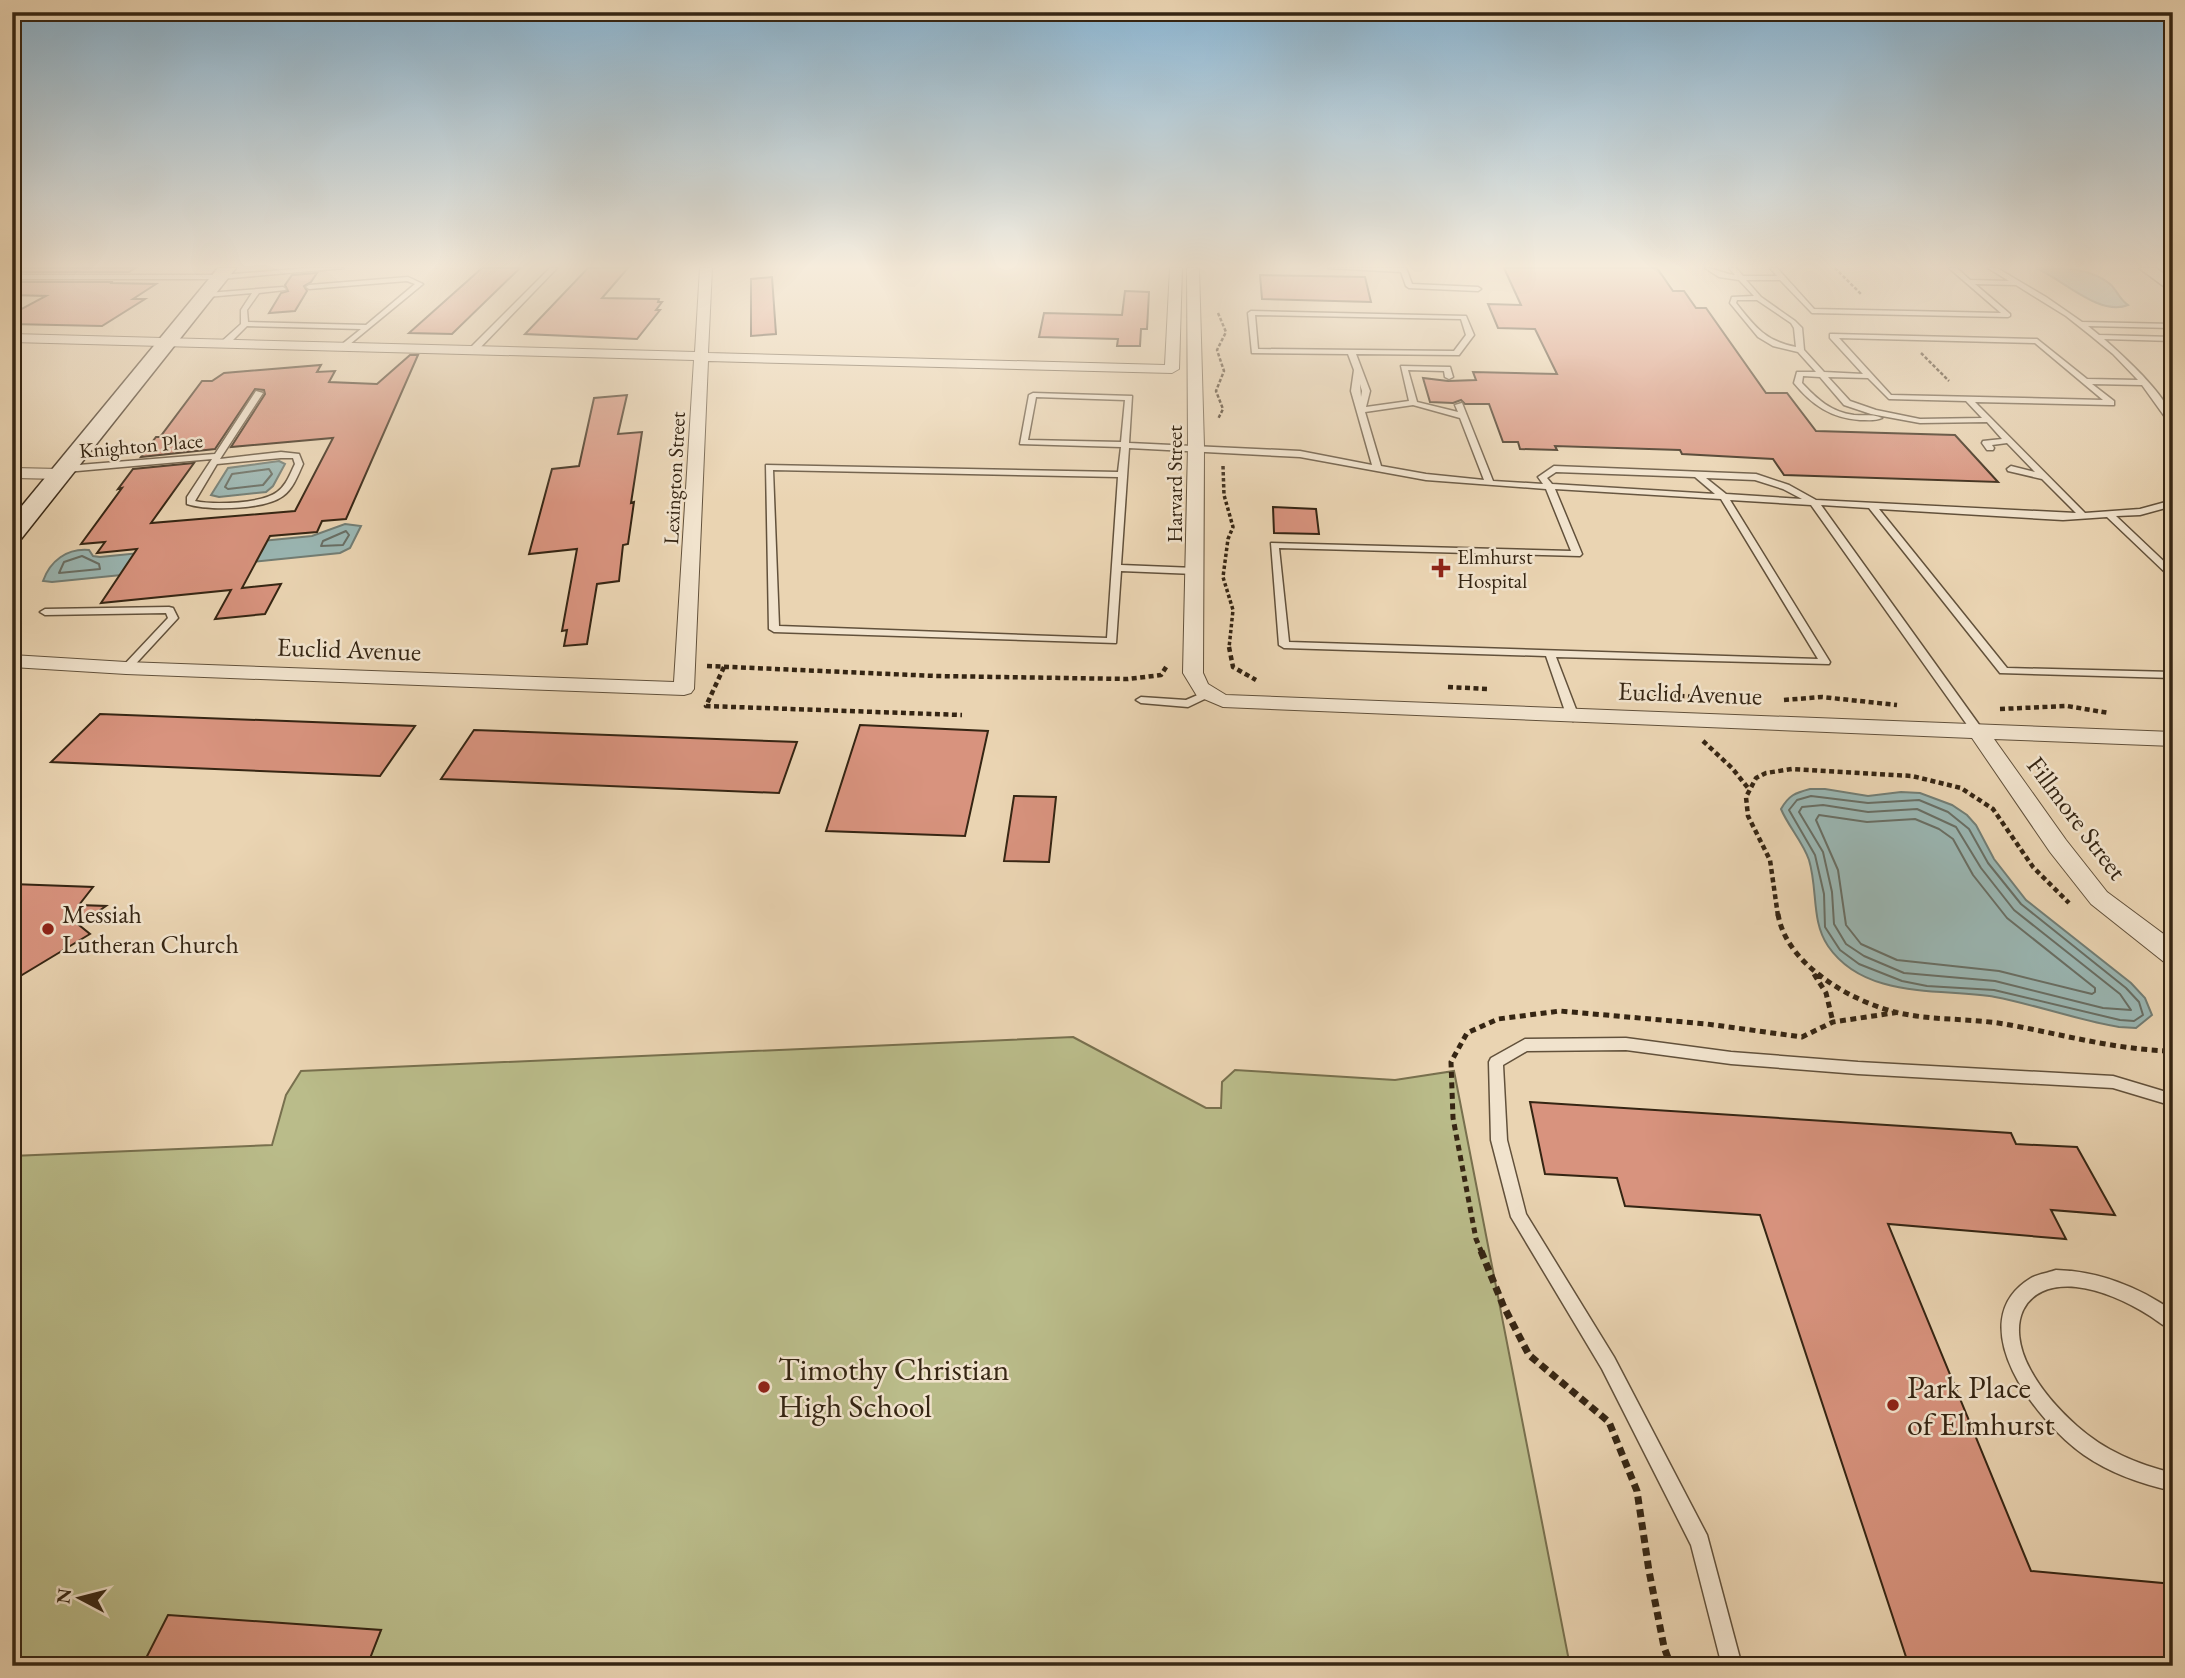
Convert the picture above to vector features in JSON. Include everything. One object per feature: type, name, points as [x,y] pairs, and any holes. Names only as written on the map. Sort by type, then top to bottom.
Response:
[{"type":"main road","points":[[12,534],[166,346]]},
{"type":"street","points":[[316,346],[1172,369],[1173,346]]},
{"type":"street","name":"Lexington Street","points":[[684,689],[702,346]]},
{"type":"street","name":"Harvard Street","points":[[1194,346],[1193,673],[1196,686],[1207,694]]},
{"type":"street","points":[[12,473],[64,472]]},
{"type":"street","name":"Euclid Avenue","points":[[12,661],[125,668],[684,689]]},
{"type":"street","name":"Euclid Avenue","points":[[1207,694],[1223,701],[2173,739]]},
{"type":"street","name":"Fillmore Street","points":[[1979,733],[2058,846],[2099,898],[2173,955]]},
{"type":"lane","points":[[473,350],[477,346]]},
{"type":"lane","points":[[1255,346],[1255,351],[1456,353],[1461,346]]},
{"type":"lane","points":[[1785,346],[1800,350]]},
{"type":"lane","points":[[1800,346],[1800,350],[1847,403],[1920,421],[1990,420]]},
{"type":"lane","points":[[1843,346],[1889,397],[2110,403],[2043,346]]},
{"type":"lane","points":[[2109,346],[2146,383],[2173,422]]},
{"type":"lane","points":[[1352,352],[1357,372],[1355,391],[1377,468]]},
{"type":"lane","points":[[1413,403],[1404,368],[1447,369],[1449,377]]},
{"type":"lane","points":[[1870,376],[1800,374],[1798,383],[1814,402],[1826,411],[1855,418],[1903,418]]},
{"type":"lane","points":[[2085,381],[2146,383]]},
{"type":"lane","name":"Knighton Place","points":[[64,472],[216,459],[289,455],[300,459],[285,489],[277,496],[255,502],[193,505],[190,502],[191,497],[216,459],[260,393]]},
{"type":"lane","points":[[1122,475],[769,467],[774,629],[1112,641],[1122,475],[1125,445],[1129,397],[1032,395],[1023,442],[1125,445],[1195,447],[1300,454],[1377,468],[1490,483],[1872,506],[2084,517],[2140,512],[2173,503]]},
{"type":"lane","points":[[1968,399],[2084,517]]},
{"type":"lane","points":[[1362,410],[1413,403],[1463,416]]},
{"type":"lane","points":[[1459,405],[1490,483]]},
{"type":"lane","points":[[1990,448],[1986,443],[2010,440]]},
{"type":"lane","points":[[1696,474],[1724,497],[1825,662],[1284,645],[1274,545],[1577,554],[1550,487],[1542,477],[1554,469],[1696,474],[1756,477],[1786,487],[1814,502],[1979,733]]},
{"type":"lane","points":[[2011,469],[2046,477]]},
{"type":"lane","points":[[1872,506],[2004,671],[2173,675]]},
{"type":"lane","points":[[2110,515],[2173,575]]},
{"type":"lane","points":[[1116,568],[1195,571]]},
{"type":"lane","points":[[45,612],[169,610],[173,618],[125,668]]},
{"type":"lane","points":[[1550,654],[1573,717]]},
{"type":"lane","points":[[1140,700],[1188,704],[1207,694]]},
{"type":"lane","points":[[1732,1666],[1700,1542],[1608,1363],[1518,1217],[1499,1140],[1496,1062],[1525,1045],[1626,1044],[1731,1058],[1845,1068],[2113,1082],[2157,1093],[2173,1100]]},
{"type":"lane","points":[[2170,1314],[2128,1294],[2091,1281],[2057,1278],[2030,1286],[2014,1305],[2009,1331],[2017,1364],[2024,1376],[2038,1399],[2070,1432],[2106,1459],[2145,1476],[2173,1482]]},
{"type":"path","points":[[1914,346],[1968,399]]},
{"type":"path","points":[[685,665],[936,676],[1128,678],[1161,675],[1168,664]]},
{"type":"path","points":[[724,667],[706,706],[962,715]]},
{"type":"path","points":[[1679,721],[1716,752],[1748,788]]},
{"type":"path","points":[[1833,1022],[1826,993],[1814,974],[1791,950],[1781,931],[1771,864],[1745,811],[1748,788],[1756,779],[1777,771],[1800,768],[1837,774],[1916,775],[1959,787],[1995,811],[2009,826],[2021,851],[2037,872],[2072,905]]},
{"type":"path","points":[[1814,974],[1899,1013]]},
{"type":"path","points":[[1671,1666],[1664,1647],[1649,1571],[1637,1491],[1609,1422],[1529,1354],[1503,1305],[1476,1239],[1453,1118],[1451,1062],[1467,1033],[1498,1018],[1560,1011],[1720,1025],[1802,1037],[1833,1022],[1899,1013],[1991,1021],[2112,1048],[2173,1051]]},
{"type":"green space","name":"Timothy Christian High School","points":[[1073,1037],[1206,1108],[1221,1108],[1222,1082],[1235,1070],[1395,1080],[1454,1071],[1570,1666],[400,1666],[368,1663],[381,1630],[142,1666],[12,1666],[12,1156],[272,1145],[286,1095],[301,1071]]},
{"type":"water","points":[[279,461],[285,464],[273,486],[266,492],[219,497],[211,495],[228,468]]},
{"type":"water","points":[[345,524],[361,526],[350,548],[340,553],[43,581],[50,567],[60,557],[74,551],[89,550],[93,556],[100,557],[312,536]]},
{"type":"water","points":[[1810,789],[1868,796],[1920,793],[1952,805],[1976,825],[1994,859],[2026,900],[2131,983],[2145,998],[2152,1015],[2136,1028],[2119,1027],[1995,997],[1905,988],[1862,975],[1844,963],[1828,946],[1823,936],[1817,916],[1809,860],[1781,809],[1793,795]]},
{"type":"building","points":[[1543,346],[1733,346],[1766,393],[1787,393],[1816,431],[1955,435],[1998,482],[1784,475],[1773,459],[1682,454],[1680,450],[1555,446],[1557,450],[1520,449],[1518,442],[1503,442],[1489,404],[1465,404],[1461,400],[1453,403],[1430,402],[1423,378],[1476,380],[1473,372],[1557,374]]},
{"type":"building","points":[[410,355],[418,355],[346,519],[322,521],[317,532],[270,536],[242,588],[281,584],[265,614],[215,619],[231,590],[101,603],[137,549],[97,553],[105,542],[81,544],[133,469],[194,463],[151,523],[295,511],[333,438],[231,447],[265,394],[264,390],[255,389],[215,449],[141,457],[156,437],[160,437],[202,381],[212,381],[224,373],[321,365],[317,372],[335,371],[329,382],[377,384]]},
{"type":"building","points":[[627,395],[618,434],[642,432],[631,503],[634,502],[628,544],[623,545],[619,581],[597,584],[587,644],[564,646],[567,630],[562,631],[577,549],[529,554],[552,469],[579,466],[594,398]]},
{"type":"building","points":[[1273,507],[1316,509],[1319,534],[1274,533]]},
{"type":"building","points":[[100,714],[415,726],[380,776],[51,762]]},
{"type":"building","points":[[860,725],[988,731],[965,836],[826,831]]},
{"type":"building","points":[[474,730],[797,742],[779,793],[441,779]]},
{"type":"building","points":[[1014,796],[1056,797],[1049,862],[1004,861]]},
{"type":"building","name":"Messiah Lutheran Church","points":[[12,884],[93,887],[79,905],[106,906],[79,925],[90,934],[12,981]]},
{"type":"building","name":"Park Place of Elmhurst","points":[[1530,1102],[2011,1133],[2016,1144],[2077,1147],[2115,1215],[2051,1210],[2066,1239],[1888,1224],[2031,1571],[2173,1584],[2173,1666],[1909,1666],[1760,1215],[1625,1206],[1617,1178],[1545,1174]]},
{"type":"building","points":[[168,1615],[381,1630],[367,1666],[142,1666]]},
{"type":"place","name":"Elmhurst Hospital","points":[[1441,568]]},
{"type":"place","name":"Messiah Lutheran Church","points":[[48,929]]},
{"type":"place","name":"Timothy Christian High School","points":[[764,1387]]},
{"type":"place","name":"Park Place of Elmhurst","points":[[1893,1405]]}]
